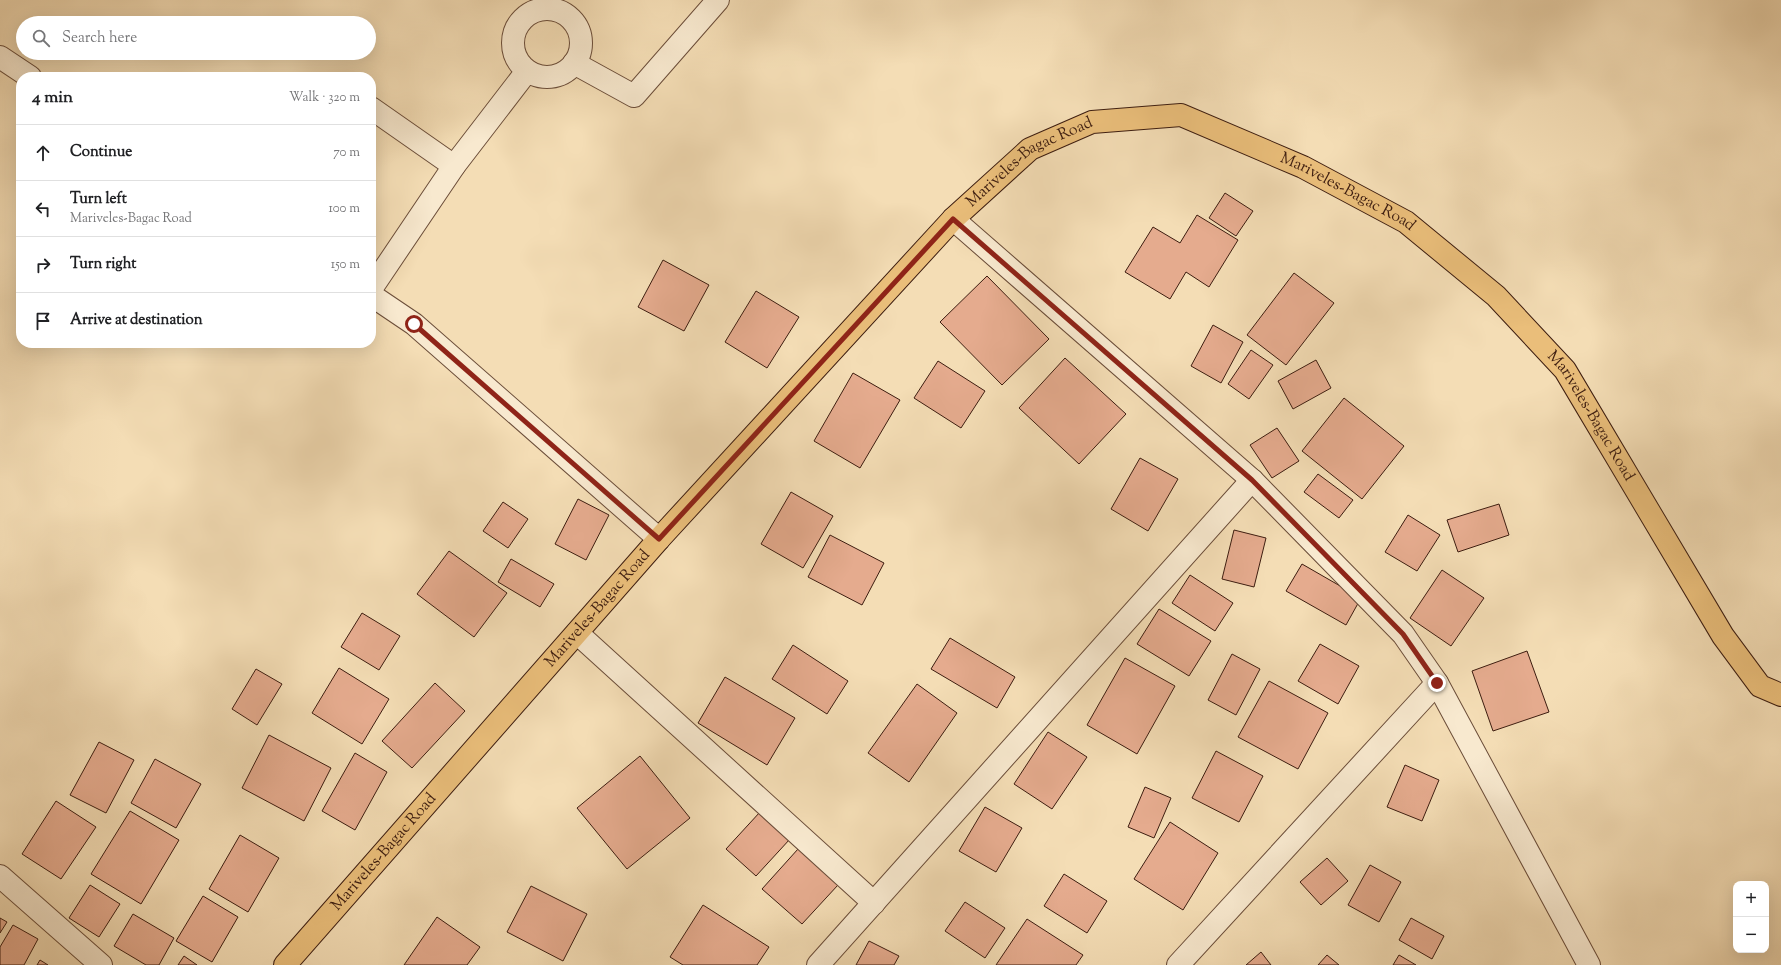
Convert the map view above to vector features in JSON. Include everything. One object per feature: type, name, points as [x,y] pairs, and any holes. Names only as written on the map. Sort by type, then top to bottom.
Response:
[{"type":"main road","name":"Mariveles-Bagac Road","points":[[285,965],[659,539],[953,219],[1030,149],[1092,122],[1181,114],[1303,167],[1406,222],[1496,296],[1565,370],[1722,636],[1760,686],[1781,696]]},
{"type":"street","points":[[574,63],[634,96],[718,0]]},
{"type":"street","points":[[535,5],[565,14],[575,24],[580,37],[580,50],[574,63],[564,72],[552,77],[539,76],[527,71],[518,61],[514,50],[514,37],[518,25],[535,5]]},
{"type":"street","points":[[0,57],[22,72]]},
{"type":"street","points":[[376,282],[454,166],[527,71]]},
{"type":"street","points":[[376,111],[454,166]]},
{"type":"street","points":[[953,219],[1252,480],[1403,634],[1437,683],[1589,965]]},
{"type":"street","points":[[376,298],[414,324],[659,539]]},
{"type":"street","points":[[818,965],[1252,480]]},
{"type":"street","points":[[577,633],[874,903]]},
{"type":"street","points":[[1185,962],[1437,683]]},
{"type":"street","points":[[0,876],[101,965]]},
{"type":"building","points":[[1225,193],[1253,211],[1236,236],[1209,218]]},
{"type":"building","points":[[1197,215],[1238,240],[1209,287],[1186,272],[1170,299],[1125,272],[1153,227],[1180,243]]},
{"type":"building","points":[[663,260],[709,285],[684,331],[638,307]]},
{"type":"building","points":[[1294,273],[1334,303],[1286,365],[1247,335]]},
{"type":"building","points":[[987,276],[1049,339],[1002,385],[940,322]]},
{"type":"building","points":[[756,291],[799,317],[767,368],[725,342]]},
{"type":"building","points":[[1213,325],[1243,342],[1221,383],[1191,366]]},
{"type":"building","points":[[1251,350],[1273,365],[1249,399],[1228,384]]},
{"type":"building","points":[[1065,358],[1126,414],[1079,464],[1019,408]]},
{"type":"building","points":[[1316,360],[1331,388],[1293,409],[1278,381]]},
{"type":"building","points":[[938,361],[985,391],[961,428],[914,398]]},
{"type":"building","points":[[853,373],[900,400],[860,468],[814,441]]},
{"type":"building","points":[[1344,398],[1404,446],[1362,499],[1302,451]]},
{"type":"building","points":[[1277,428],[1299,461],[1272,478],[1250,445]]},
{"type":"building","points":[[1140,458],[1178,479],[1148,531],[1111,509]]},
{"type":"building","points":[[1318,474],[1353,500],[1339,518],[1304,492]]},
{"type":"building","points":[[791,492],[833,516],[803,568],[761,544]]},
{"type":"building","points":[[578,499],[609,515],[586,560],[555,544]]},
{"type":"building","points":[[503,502],[528,519],[508,548],[483,531]]},
{"type":"building","points":[[1499,504],[1509,535],[1458,552],[1447,520]]},
{"type":"building","points":[[1408,515],[1440,535],[1417,571],[1385,552]]},
{"type":"building","points":[[1234,530],[1266,538],[1254,587],[1222,579]]},
{"type":"building","points":[[830,535],[884,563],[862,605],[808,577]]},
{"type":"building","points":[[449,551],[507,593],[474,637],[417,594]]},
{"type":"building","points":[[511,559],[554,584],[540,607],[498,582]]},
{"type":"building","points":[[1302,564],[1361,598],[1346,625],[1286,591]]},
{"type":"building","points":[[1442,570],[1484,598],[1451,646],[1410,618]]},
{"type":"building","points":[[1190,575],[1233,603],[1215,631],[1172,603]]},
{"type":"building","points":[[1159,609],[1211,641],[1189,676],[1137,644]]},
{"type":"building","points":[[362,613],[400,636],[379,670],[341,647]]},
{"type":"building","points":[[950,638],[1015,677],[997,708],[931,669]]},
{"type":"building","points":[[1320,644],[1359,666],[1338,704],[1298,681]]},
{"type":"building","points":[[793,645],[848,681],[827,714],[772,679]]},
{"type":"building","points":[[1527,651],[1549,712],[1493,731],[1472,671]]},
{"type":"building","points":[[1232,654],[1260,669],[1236,715],[1208,700]]},
{"type":"building","points":[[1125,658],[1175,686],[1137,754],[1087,725]]},
{"type":"building","points":[[339,668],[389,699],[362,744],[312,713]]},
{"type":"building","points":[[256,669],[282,684],[257,725],[232,709]]},
{"type":"building","points":[[725,677],[795,718],[767,765],[698,723]]},
{"type":"building","points":[[1269,681],[1328,713],[1298,769],[1238,737]]},
{"type":"building","points":[[435,683],[465,711],[412,768],[382,741]]},
{"type":"building","points":[[917,684],[957,713],[909,782],[868,753]]},
{"type":"building","points":[[1048,732],[1087,757],[1052,809],[1014,784]]},
{"type":"building","points":[[269,735],[331,768],[304,821],[242,788]]},
{"type":"building","points":[[99,742],[134,760],[106,813],[70,795]]},
{"type":"building","points":[[1216,751],[1263,776],[1239,822],[1192,798]]},
{"type":"building","points":[[355,753],[387,772],[355,830],[322,811]]},
{"type":"building","points":[[640,756],[690,818],[627,869],[577,808]]},
{"type":"building","points":[[155,759],[201,784],[176,828],[131,803]]},
{"type":"building","points":[[1405,765],[1439,780],[1422,821],[1387,807]]},
{"type":"building","points":[[1145,787],[1171,798],[1154,838],[1128,827]]},
{"type":"building","points":[[56,801],[96,827],[61,879],[22,854]]},
{"type":"building","points":[[985,807],[1022,828],[996,872],[959,851]]},
{"type":"building","points":[[130,811],[179,840],[141,904],[91,874]]},
{"type":"building","points":[[760,812],[790,839],[756,876],[726,849]]},
{"type":"building","points":[[1170,822],[1218,853],[1183,910],[1134,879]]},
{"type":"building","points":[[240,835],[279,858],[248,912],[209,889]]},
{"type":"building","points":[[798,849],[838,885],[802,924],[762,889]]},
{"type":"building","points":[[1327,858],[1348,881],[1321,905],[1300,882]]},
{"type":"building","points":[[1370,865],[1401,882],[1379,922],[1348,905]]},
{"type":"building","points":[[1064,874],[1107,901],[1087,933],[1044,906]]},
{"type":"building","points":[[90,885],[120,904],[99,937],[69,918]]},
{"type":"building","points":[[531,886],[587,914],[563,961],[507,932]]},
{"type":"building","points":[[203,896],[238,917],[212,962],[176,941]]},
{"type":"building","points":[[965,902],[1005,928],[985,958],[945,931]]},
{"type":"building","points":[[703,905],[769,947],[757,965],[683,965],[670,957]]},
{"type":"building","points":[[133,914],[174,938],[159,965],[146,965],[114,946]]},
{"type":"building","points":[[437,917],[480,947],[467,965],[404,965]]},
{"type":"building","points":[[0,918],[7,922],[0,933]]},
{"type":"building","points":[[1411,918],[1444,936],[1432,959],[1399,940]]},
{"type":"building","points":[[1027,919],[1083,955],[1076,965],[996,965]]},
{"type":"building","points":[[13,925],[38,939],[24,965],[0,965],[0,947]]},
{"type":"building","points":[[869,941],[899,956],[894,965],[856,965]]},
{"type":"building","points":[[1261,952],[1271,965],[1246,965]]},
{"type":"building","points":[[1327,955],[1339,965],[1318,965]]},
{"type":"building","points":[[1399,955],[1416,965],[1393,965]]},
{"type":"building","points":[[184,956],[197,965],[178,965]]},
{"type":"building","points":[[40,960],[48,965],[37,965]]},
{"type":"route","points":[[414,324],[659,539],[953,219],[1252,480],[1403,634],[1437,683]]}]
